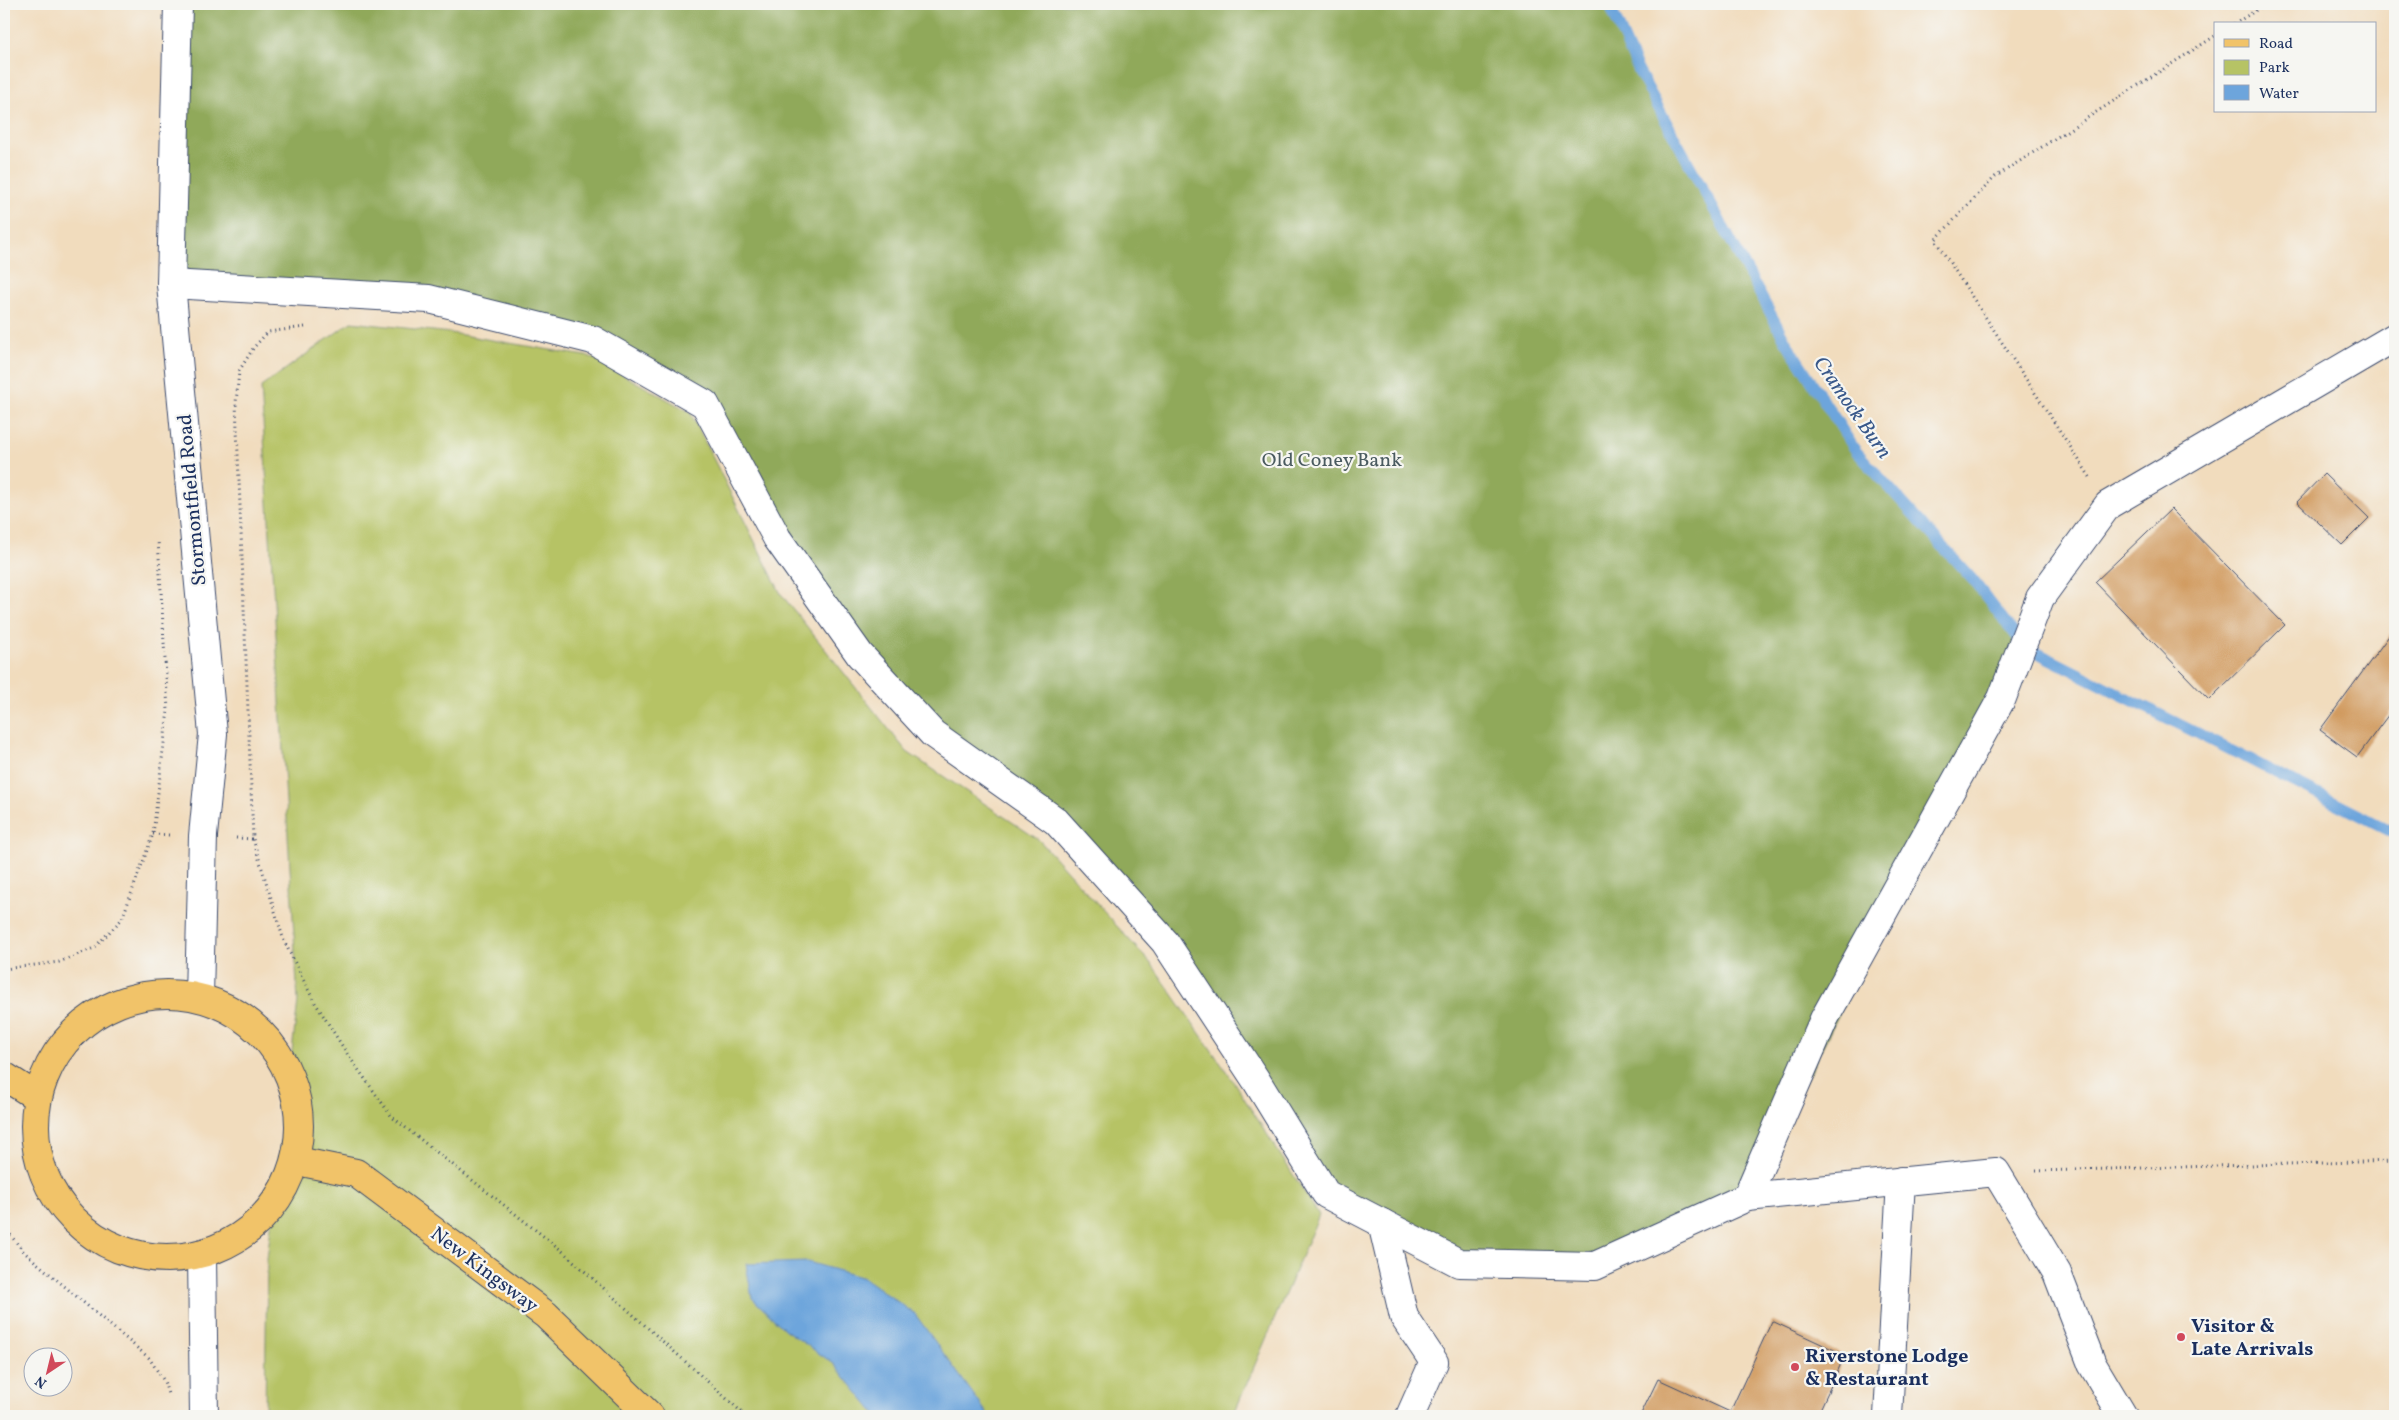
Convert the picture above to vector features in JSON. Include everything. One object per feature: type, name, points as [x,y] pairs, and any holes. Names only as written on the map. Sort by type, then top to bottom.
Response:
[{"type":"main road","points":[[157,993],[200,996],[238,1013],[270,1041],[292,1077],[301,1119],[297,1161],[277,1203],[244,1236],[202,1255],[156,1259],[112,1247],[73,1221],[47,1183],[34,1139],[37,1097],[53,1058],[80,1025],[116,1003],[157,993]]},
{"type":"main road","points":[[4,1076],[37,1097]]},
{"type":"main road","name":"New Kingsway","points":[[297,1161],[356,1173],[546,1315],[650,1416]]},
{"type":"street","name":"Stormontfield Road","points":[[178,4],[171,284],[213,734],[203,836],[200,996]]},
{"type":"street","points":[[171,284],[429,299],[593,340],[704,404],[777,538],[860,655],[933,734],[1056,821],[1165,942],[1256,1080],[1326,1194],[1460,1263],[1595,1266],[1747,1197],[1996,1172],[2057,1273],[2092,1364],[2123,1416]]},
{"type":"street","points":[[1747,1197],[1824,1019],[2002,698],[2040,598],[2108,505],[2395,337]]},
{"type":"street","points":[[1888,1416],[1901,1181]]},
{"type":"street","points":[[1382,1223],[1404,1317],[1434,1362],[1410,1416]]},
{"type":"street","points":[[202,1255],[204,1416]]},
{"type":"path","points":[[2237,22],[2266,4]]},
{"type":"path","points":[[2108,505],[1935,240],[1995,176],[2214,37]]},
{"type":"path","points":[[304,292],[305,328],[268,332],[254,347],[239,371],[236,404],[253,839],[284,941],[314,1001],[348,1056],[392,1117],[560,1250],[746,1416]]},
{"type":"path","points":[[4,968],[59,962],[94,948],[122,919],[153,834]]},
{"type":"path","points":[[1996,1172],[2395,1161]]},
{"type":"path","points":[[4,1227],[24,1252],[149,1358],[164,1381],[168,1396]]},
{"type":"green space","name":"Old Coney Bank","points":[[178,4],[1609,4],[1638,70],[1785,340],[1856,451],[1973,580],[2024,646],[1747,1197],[1595,1266],[1459,1263],[1326,1194],[1165,942],[860,655],[704,404],[593,340],[429,299],[171,284]]},
{"type":"green space","points":[[351,322],[451,333],[591,357],[690,412],[781,594],[907,752],[1039,840],[1153,966],[1233,1081],[1319,1215],[1233,1416],[265,1416],[267,1259],[298,1001],[261,387]]},
{"type":"water","points":[[808,1262],[864,1278],[915,1314],[989,1416],[877,1416],[834,1364],[784,1329],[752,1298],[746,1264]]},
{"type":"building","points":[[2324,474],[2369,518],[2342,545],[2297,502]]},
{"type":"building","points":[[2171,509],[2285,625],[2209,700],[2095,582]]},
{"type":"building","points":[[2391,633],[2395,636],[2395,706],[2357,757],[2320,730]]},
{"type":"building","name":"Riverstone Lodge & Restaurant","points":[[1772,1321],[1845,1355],[1817,1416],[1640,1416],[1658,1379],[1730,1412]]},
{"type":"waterway","name":"Cramock Burn","points":[[1609,4],[1638,70],[1785,340],[1856,451],[1973,580],[2024,646],[2395,833]]},
{"type":"place","name":"Visitor & Late Arrivals","points":[[2181,1337]]},
{"type":"place","name":"Riverstone Lodge & Restaurant","points":[[1795,1367]]}]
